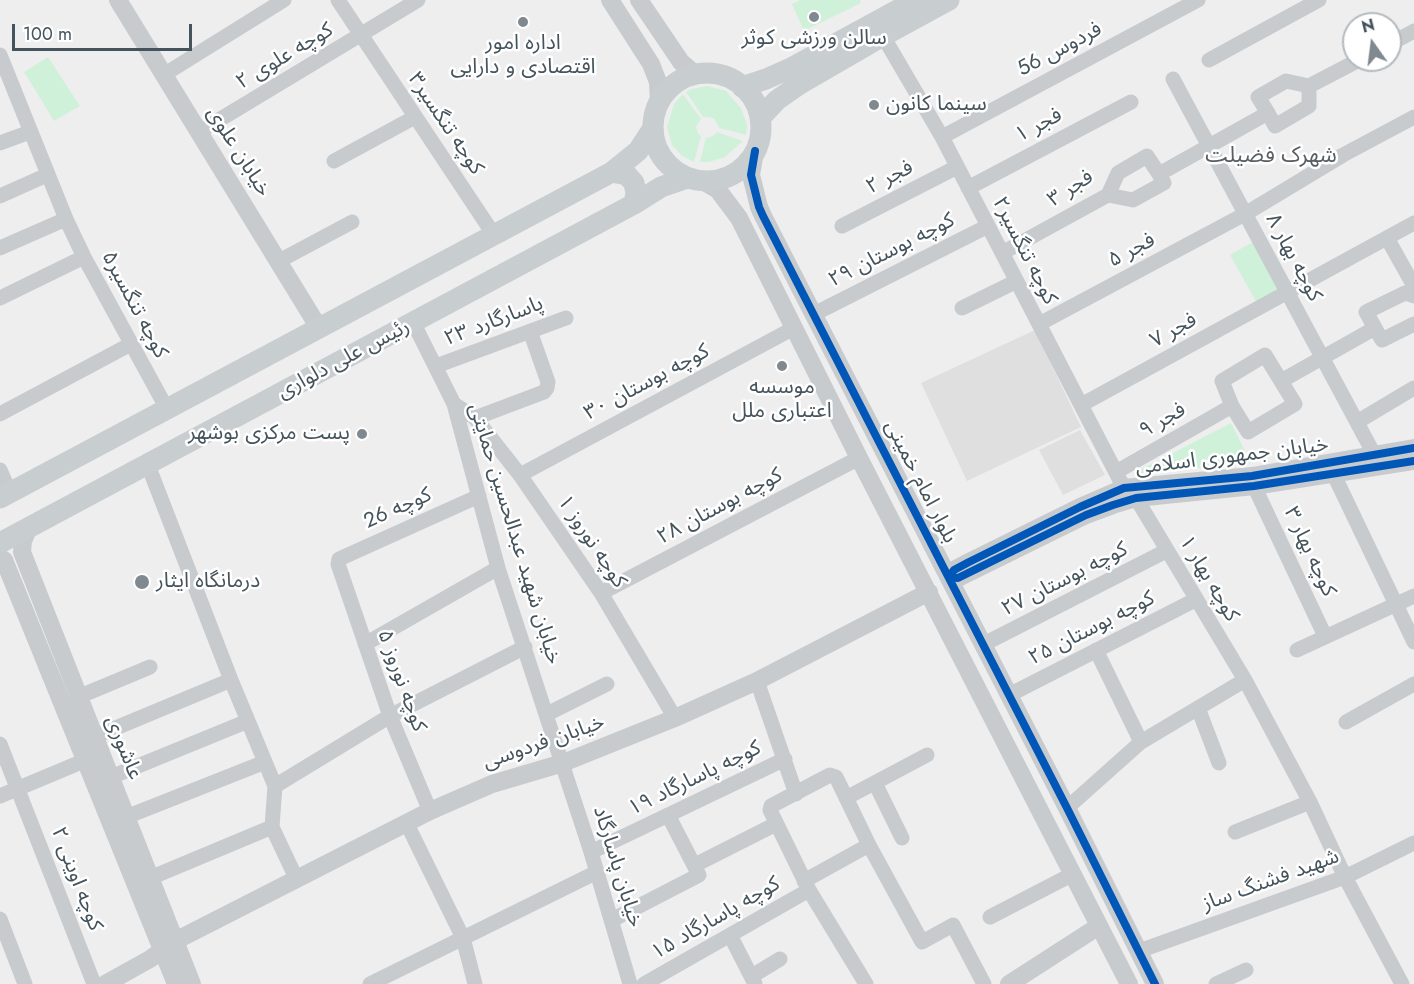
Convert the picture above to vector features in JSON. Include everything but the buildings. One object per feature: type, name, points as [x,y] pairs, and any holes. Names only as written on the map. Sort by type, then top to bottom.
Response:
[{"type":"main road","points":[[760,118],[796,75],[916,0]]},
{"type":"main road","points":[[742,87],[766,79],[796,75],[883,36],[950,0]]},
{"type":"main road","points":[[711,74],[727,77],[742,87],[754,101],[760,118],[760,137],[755,152],[746,164],[733,174],[719,180],[695,179],[672,169],[660,155],[652,128],[658,102],[668,90],[681,80],[696,75],[711,74]]},
{"type":"main road","name":"رئیس علی دلواری","points":[[5,496],[612,171],[638,151],[652,128]]},
{"type":"main road","points":[[612,171],[627,175],[634,183],[636,193],[634,204]]},
{"type":"main road","name":"رئیس علی دلواری","points":[[0,543],[634,204],[661,187],[695,179]]},
{"type":"street","name":"خیابان علوی","points":[[118,0],[319,328]]},
{"type":"street","points":[[165,74],[284,0]]},
{"type":"street","name":"کوچه تنگسیر۳","points":[[338,0],[495,235]]},
{"type":"street","name":"کوچه علوی ۲","points":[[199,132],[418,0]]},
{"type":"street","points":[[610,0],[651,64],[658,82],[658,102]]},
{"type":"street","points":[[639,0],[649,18],[681,62],[696,75]]},
{"type":"street","name":"فردوس 56","points":[[942,137],[1198,0]]},
{"type":"street","points":[[1209,60],[1319,0]]},
{"type":"street","points":[[628,29],[641,33],[647,30],[650,25],[649,18]]},
{"type":"street","name":"کوچه تنگسیر۲","points":[[883,36],[942,137],[1080,405],[1125,486]]},
{"type":"street","name":"کوچه تنگسیر۵","points":[[0,55],[7,91],[30,132],[66,219],[84,257],[167,409]]},
{"type":"street","points":[[1309,86],[1309,106],[1275,126],[1258,97],[1286,81],[1309,86],[1342,69]]},
{"type":"street","name":"کوچه بهار ۸","points":[[1173,80],[1376,456]]},
{"type":"street","name":"فجر ۱","points":[[968,188],[1131,102]]},
{"type":"street","points":[[1108,195],[1133,200],[1164,183],[1159,174],[1268,113]]},
{"type":"street","points":[[334,161],[415,117]]},
{"type":"street","name":"فجر ۵","points":[[1039,324],[1245,214],[1343,155],[1414,117]]},
{"type":"street","points":[[0,143],[30,132]]},
{"type":"street","name":"بلوار امام خمینی","points":[[755,152],[751,175],[759,207],[1155,984]]},
{"type":"street","name":"فجر ۳","points":[[1002,253],[1108,195],[1118,173],[1147,156],[1159,174]]},
{"type":"street","name":"فجر ۲","points":[[842,226],[957,167]]},
{"type":"street","points":[[0,196],[48,175]]},
{"type":"street","name":"بلوار امام خمینی","points":[[695,179],[718,190],[739,218],[859,458],[1129,984]]},
{"type":"street","points":[[739,218],[738,209],[744,204],[752,202],[759,207]]},
{"type":"street","points":[[0,248],[66,219]]},
{"type":"street","points":[[279,261],[352,222]]},
{"type":"street","name":"فجر ۷","points":[[1080,405],[1414,223]]},
{"type":"street","name":"کوچه بوستان ۲۹","points":[[814,314],[988,226]]},
{"type":"street","points":[[1387,238],[1414,286]]},
{"type":"street","points":[[0,298],[84,257]]},
{"type":"street","points":[[962,308],[1017,281]]},
{"type":"street","points":[[1414,296],[1405,293],[1366,312],[1382,340],[1414,324]]},
{"type":"street","name":"پاسارگارد ۲۳","points":[[436,366],[566,318]]},
{"type":"street","name":"خیابان شهید عبدالحسین حمایتی","points":[[413,322],[454,404],[498,568],[563,763]]},
{"type":"street","name":"کوچه بوستان ۳۰","points":[[520,475],[795,328]]},
{"type":"street","points":[[1281,381],[1375,328]]},
{"type":"street","points":[[475,418],[544,392],[547,388],[548,382],[530,331]]},
{"type":"street","points":[[0,414],[131,344]]},
{"type":"street","points":[[1265,355],[1295,404],[1248,432],[1232,406],[1222,381],[1265,355]]},
{"type":"street","points":[[1357,422],[1414,388]]},
{"type":"street","name":"کوچه نوروز ۱","points":[[454,404],[475,418],[520,475],[601,593],[675,718]]},
{"type":"street","name":"فجر ۹","points":[[1125,486],[1232,406]]},
{"type":"street","name":"خیابان جمهوری اسلامی","points":[[949,577],[954,570],[971,566],[1080,507],[1125,486],[1252,476],[1414,448]]},
{"type":"street","name":"کوچه بوستان ۲۸","points":[[601,593],[859,458]]},
{"type":"street","name":"خیابان جمهوری اسلامی","points":[[1125,486],[1254,486],[1414,461]]},
{"type":"street","points":[[148,465],[231,680],[275,786],[272,827],[296,878]]},
{"type":"street","points":[[0,470],[5,496]]},
{"type":"street","points":[[1334,475],[1414,642]]},
{"type":"street","name":"کوچه بهار ۱","points":[[1125,486],[1245,680],[1402,984]]},
{"type":"street","name":"کوچه بهار ۳","points":[[1254,486],[1325,636]]},
{"type":"street","name":"کوچه 26","points":[[338,564],[339,559],[479,495]]},
{"type":"street","name":"عاشوری","points":[[28,529],[22,541],[22,552],[150,878],[169,946],[176,984]]},
{"type":"street","name":"کوچه بوستان ۲۷","points":[[982,645],[1166,551]]},
{"type":"street","name":"عاشوری","points":[[0,558],[4,560],[86,760],[169,946],[192,984]]},
{"type":"street","name":"کوچه نوروز ۵","points":[[338,564],[390,716],[430,811]]},
{"type":"street","points":[[364,644],[498,568]]},
{"type":"street","name":"خیابان فردوسی","points":[[105,984],[169,946],[296,878],[430,811],[492,784],[563,763],[675,718],[757,681],[929,592]]},
{"type":"street","points":[[1297,650],[1414,596]]},
{"type":"street","name":"کوچه بوستان ۲۵","points":[[1009,695],[1195,600]]},
{"type":"street","points":[[275,786],[390,716],[525,648]]},
{"type":"street","points":[[1096,650],[1141,742]]},
{"type":"street","points":[[78,697],[150,667]]},
{"type":"street","points":[[94,737],[231,680]]},
{"type":"street","points":[[1067,808],[1141,742],[1245,680]]},
{"type":"street","points":[[757,681],[796,794]]},
{"type":"street","points":[[547,714],[607,684]]},
{"type":"street","points":[[1346,722],[1414,684]]},
{"type":"street","points":[[1198,708],[1219,763]]},
{"type":"street","points":[[111,777],[248,721]]},
{"type":"street","name":"کوچه اوینی ۲","points":[[0,744],[94,984]]},
{"type":"street","points":[[846,798],[927,755]]},
{"type":"street","name":"کوچه پاسارگاد ۱۹","points":[[591,852],[785,759]]},
{"type":"street","points":[[0,796],[86,760]]},
{"type":"street","points":[[126,817],[265,762]]},
{"type":"street","name":"خیابان پاسارگاد","points":[[563,763],[630,984]]},
{"type":"street","points":[[863,983],[807,885],[770,810],[771,806],[834,774],[921,942],[951,925],[954,926],[984,984]]},
{"type":"street","points":[[875,783],[902,838]]},
{"type":"street","points":[[1235,832],[1310,802]]},
{"type":"street","points":[[612,920],[698,877],[695,865],[668,814]]},
{"type":"street","points":[[407,824],[463,938],[475,984]]},
{"type":"street","points":[[695,865],[776,824]]},
{"type":"street","points":[[150,878],[272,827]]},
{"type":"street","name":"شهید فشنگ ساز","points":[[1139,951],[1345,877],[1414,843]]},
{"type":"street","name":"کوچه پاسارگاد ۱۵","points":[[644,984],[729,935],[869,845]]},
{"type":"street","points":[[370,984],[597,872]]},
{"type":"street","points":[[990,917],[1073,874]]},
{"type":"street","points":[[0,919],[25,984]]},
{"type":"street","points":[[1009,984],[1099,926]]},
{"type":"street","points":[[729,935],[754,980],[780,959]]},
{"type":"street","points":[[1216,984],[1246,970]]},
{"type":"shaded area","points":[[1035,330],[1081,427],[967,481],[921,383]]},
{"type":"shaded area","points":[[1080,430],[1105,475],[1063,495],[1039,450]]},
{"type":"green space","name":"سالن ورزشی کوثر","points":[[800,0],[860,0],[861,3],[804,31],[792,4]]},
{"type":"green space","points":[[48,57],[80,106],[54,121],[24,72]]},
{"type":"green space","points":[[708,86],[726,91],[741,108],[747,125],[746,135],[719,128],[714,118],[703,117],[686,92]]},
{"type":"green space","points":[[683,94],[701,119],[696,127],[701,136],[694,162],[682,156],[672,145],[667,127],[674,104]]},
{"type":"green space","points":[[717,132],[743,141],[725,157],[700,162],[706,138]]},
{"type":"green space","points":[[1256,240],[1284,290],[1258,305],[1230,255]]},
{"type":"green space","points":[[1231,423],[1251,463],[1132,474]]},
{"type":"cycle path","points":[[755,151],[751,175],[763,216],[1155,984]]},
{"type":"cycle path","points":[[1414,448],[1252,476],[1124,488],[1080,507],[969,562],[954,570],[949,577],[958,578],[1086,515],[1136,498],[1254,486],[1414,461]]},
{"type":"place","name":"سالن ورزشی کوثر","points":[[814,17]]},
{"type":"place","name":"اداره امور اقتصادی و دارایی","points":[[523,22]]},
{"type":"place","name":"سینما کانون","points":[[874,105]]},
{"type":"place","name":"موسسه اعتباری ملل","points":[[782,366]]},
{"type":"place","name":"پست مرکزی بوشهر","points":[[362,434]]},
{"type":"place","name":"درمانگاه ایثار","points":[[142,582]]},
{"type":"district","name":"شهرک فضیلت","points":[[1271,157]]}]
